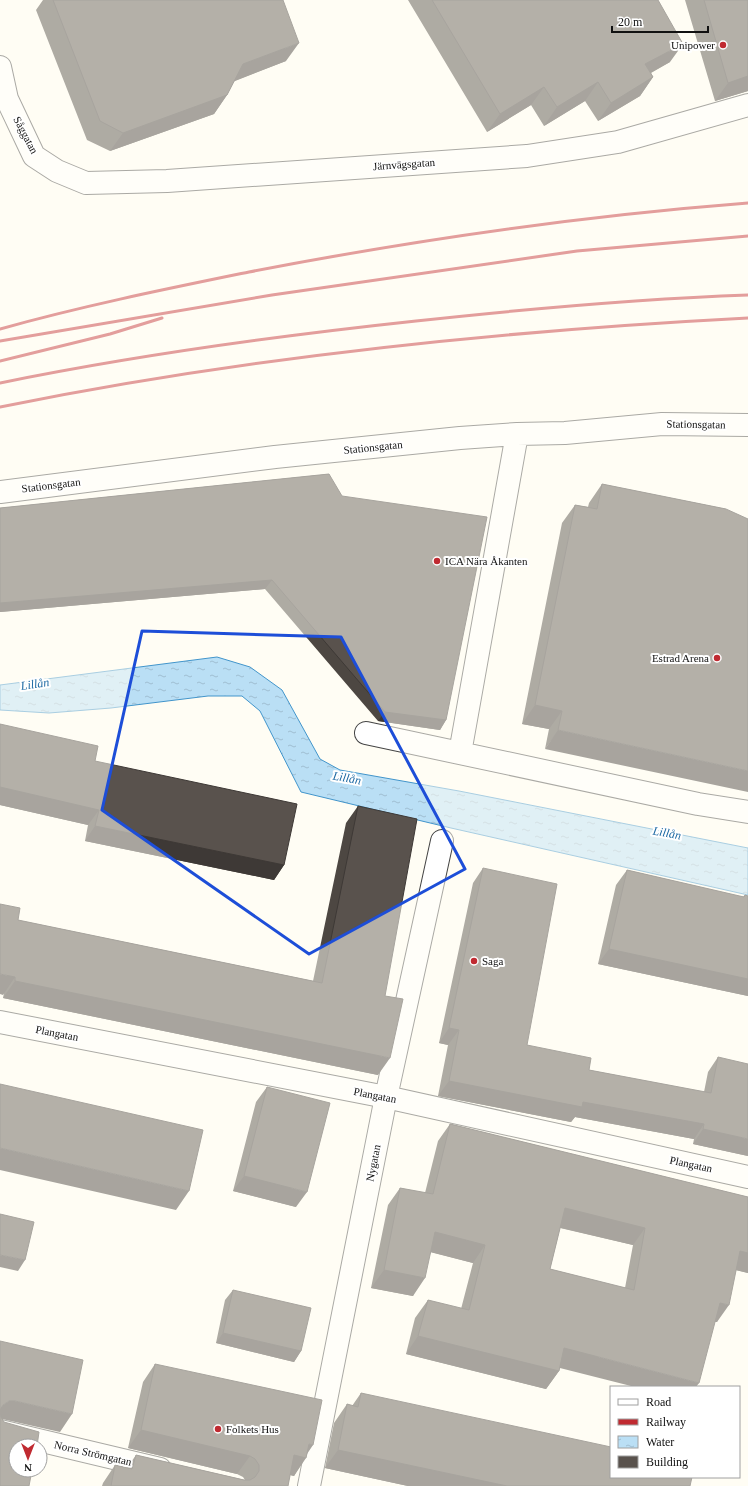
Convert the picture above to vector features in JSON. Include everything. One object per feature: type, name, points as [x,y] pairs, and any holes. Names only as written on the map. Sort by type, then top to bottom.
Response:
[{"type":"street","name":"Såggatan","points":[[0,67],[8,99],[34,156],[57,171]]},
{"type":"street","name":"Järnvägsgatan","points":[[57,171],[86,183],[167,181],[527,156],[618,142],[748,106]]},
{"type":"street","name":"Stationsgatan","points":[[0,492],[275,457],[452,438],[517,434],[565,434],[662,424],[748,425]]},
{"type":"street","points":[[460,752],[517,434]]},
{"type":"street","points":[[366,733],[698,804],[748,812]]},
{"type":"street","name":"Nygatan","points":[[309,1486],[386,1097],[442,841]]},
{"type":"street","name":"Plangatan","points":[[0,1022],[386,1097],[748,1177]]},
{"type":"street","name":"Norra Strömgatan","points":[[0,1431],[179,1473]]},
{"type":"highlighted area","points":[[142,631],[341,637],[465,869],[309,954],[102,810]]},
{"type":"water","name":"Lillån","points":[[217,657],[250,667],[282,690],[320,759],[340,770],[459,791],[748,848],[748,895],[451,828],[301,792],[260,711],[242,696],[208,696],[111,708],[49,713],[0,710],[0,685]]},
{"type":"building","points":[[53,0],[283,0],[299,43],[243,64],[227,95],[123,133],[100,121]]},
{"type":"building","points":[[432,0],[658,0],[683,44],[645,64],[653,77],[611,103],[598,82],[557,107],[544,87],[500,114]]},
{"type":"building","points":[[704,0],[748,0],[748,76],[728,83]]},
{"type":"building","points":[[329,474],[342,496],[487,517],[446,720],[385,712],[272,580],[0,603],[0,508]]},
{"type":"building","points":[[602,484],[726,509],[748,519],[748,771],[558,730],[562,711],[535,705],[575,505],[597,509]]},
{"type":"building","points":[[0,724],[98,746],[95,761],[297,804],[284,865],[95,826],[99,810],[0,787]]},
{"type":"building","points":[[358,806],[417,819],[385,996],[403,999],[390,1058],[15,981],[15,977],[0,974],[0,904],[20,908],[18,920],[322,983]]},
{"type":"building","points":[[483,868],[557,884],[527,1045],[591,1058],[589,1070],[711,1093],[718,1057],[748,1064],[748,1139],[703,1129],[704,1124],[583,1102],[582,1107],[449,1081],[459,1030],[449,1028]]},
{"type":"building","points":[[627,870],[744,897],[745,895],[748,896],[748,979],[609,949]]},
{"type":"building","points":[[0,1084],[203,1130],[189,1191],[0,1148]]},
{"type":"building","points":[[267,1087],[330,1103],[307,1192],[244,1176]]},
{"type":"building","points":[[450,1124],[748,1197],[748,1253],[740,1251],[729,1305],[720,1303],[699,1383],[564,1348],[559,1371],[418,1336],[428,1300],[469,1310],[485,1245],[435,1232],[425,1278],[384,1270],[400,1188],[433,1194]],"holes":[[[565,1208],[645,1228],[634,1290],[550,1269]]]},
{"type":"building","points":[[0,1214],[34,1222],[25,1260],[0,1255]]},
{"type":"building","points":[[233,1290],[311,1308],[301,1351],[223,1333]]},
{"type":"building","points":[[0,1341],[83,1360],[72,1414],[15,1401],[9,1401],[3,1405],[0,1410]]},
{"type":"building","points":[[155,1364],[322,1400],[313,1445],[309,1444],[306,1458],[294,1455],[288,1486],[111,1486],[115,1465],[132,1469],[136,1455],[244,1480],[250,1480],[255,1477],[259,1471],[259,1465],[255,1459],[250,1456],[141,1430]]},
{"type":"building","points":[[361,1393],[610,1447],[610,1478],[692,1478],[690,1486],[507,1486],[338,1450],[347,1404],[358,1407]]},
{"type":"building","points":[[0,1410],[1,1417],[4,1422],[39,1432],[38,1438],[8,1438],[8,1478],[30,1478],[29,1486],[0,1486]]},
{"type":"railway","points":[[0,329],[155,291],[311,260],[498,230],[685,208],[748,203]]},
{"type":"railway","points":[[0,341],[272,295],[577,251],[748,236]]},
{"type":"railway","points":[[0,383],[155,355],[364,327],[499,312],[582,305],[748,295]]},
{"type":"railway","points":[[0,361],[110,334],[162,318]]},
{"type":"railway","points":[[0,407],[92,389],[279,360],[560,330],[748,318]]},
{"type":"place","name":"Unipower","points":[[723,45]]},
{"type":"place","name":"ICA Nära Åkanten","points":[[437,561]]},
{"type":"place","name":"Estrad Arena","points":[[717,658]]},
{"type":"place","name":"Saga","points":[[474,961]]},
{"type":"place","name":"Folkets Hus","points":[[218,1429]]}]
